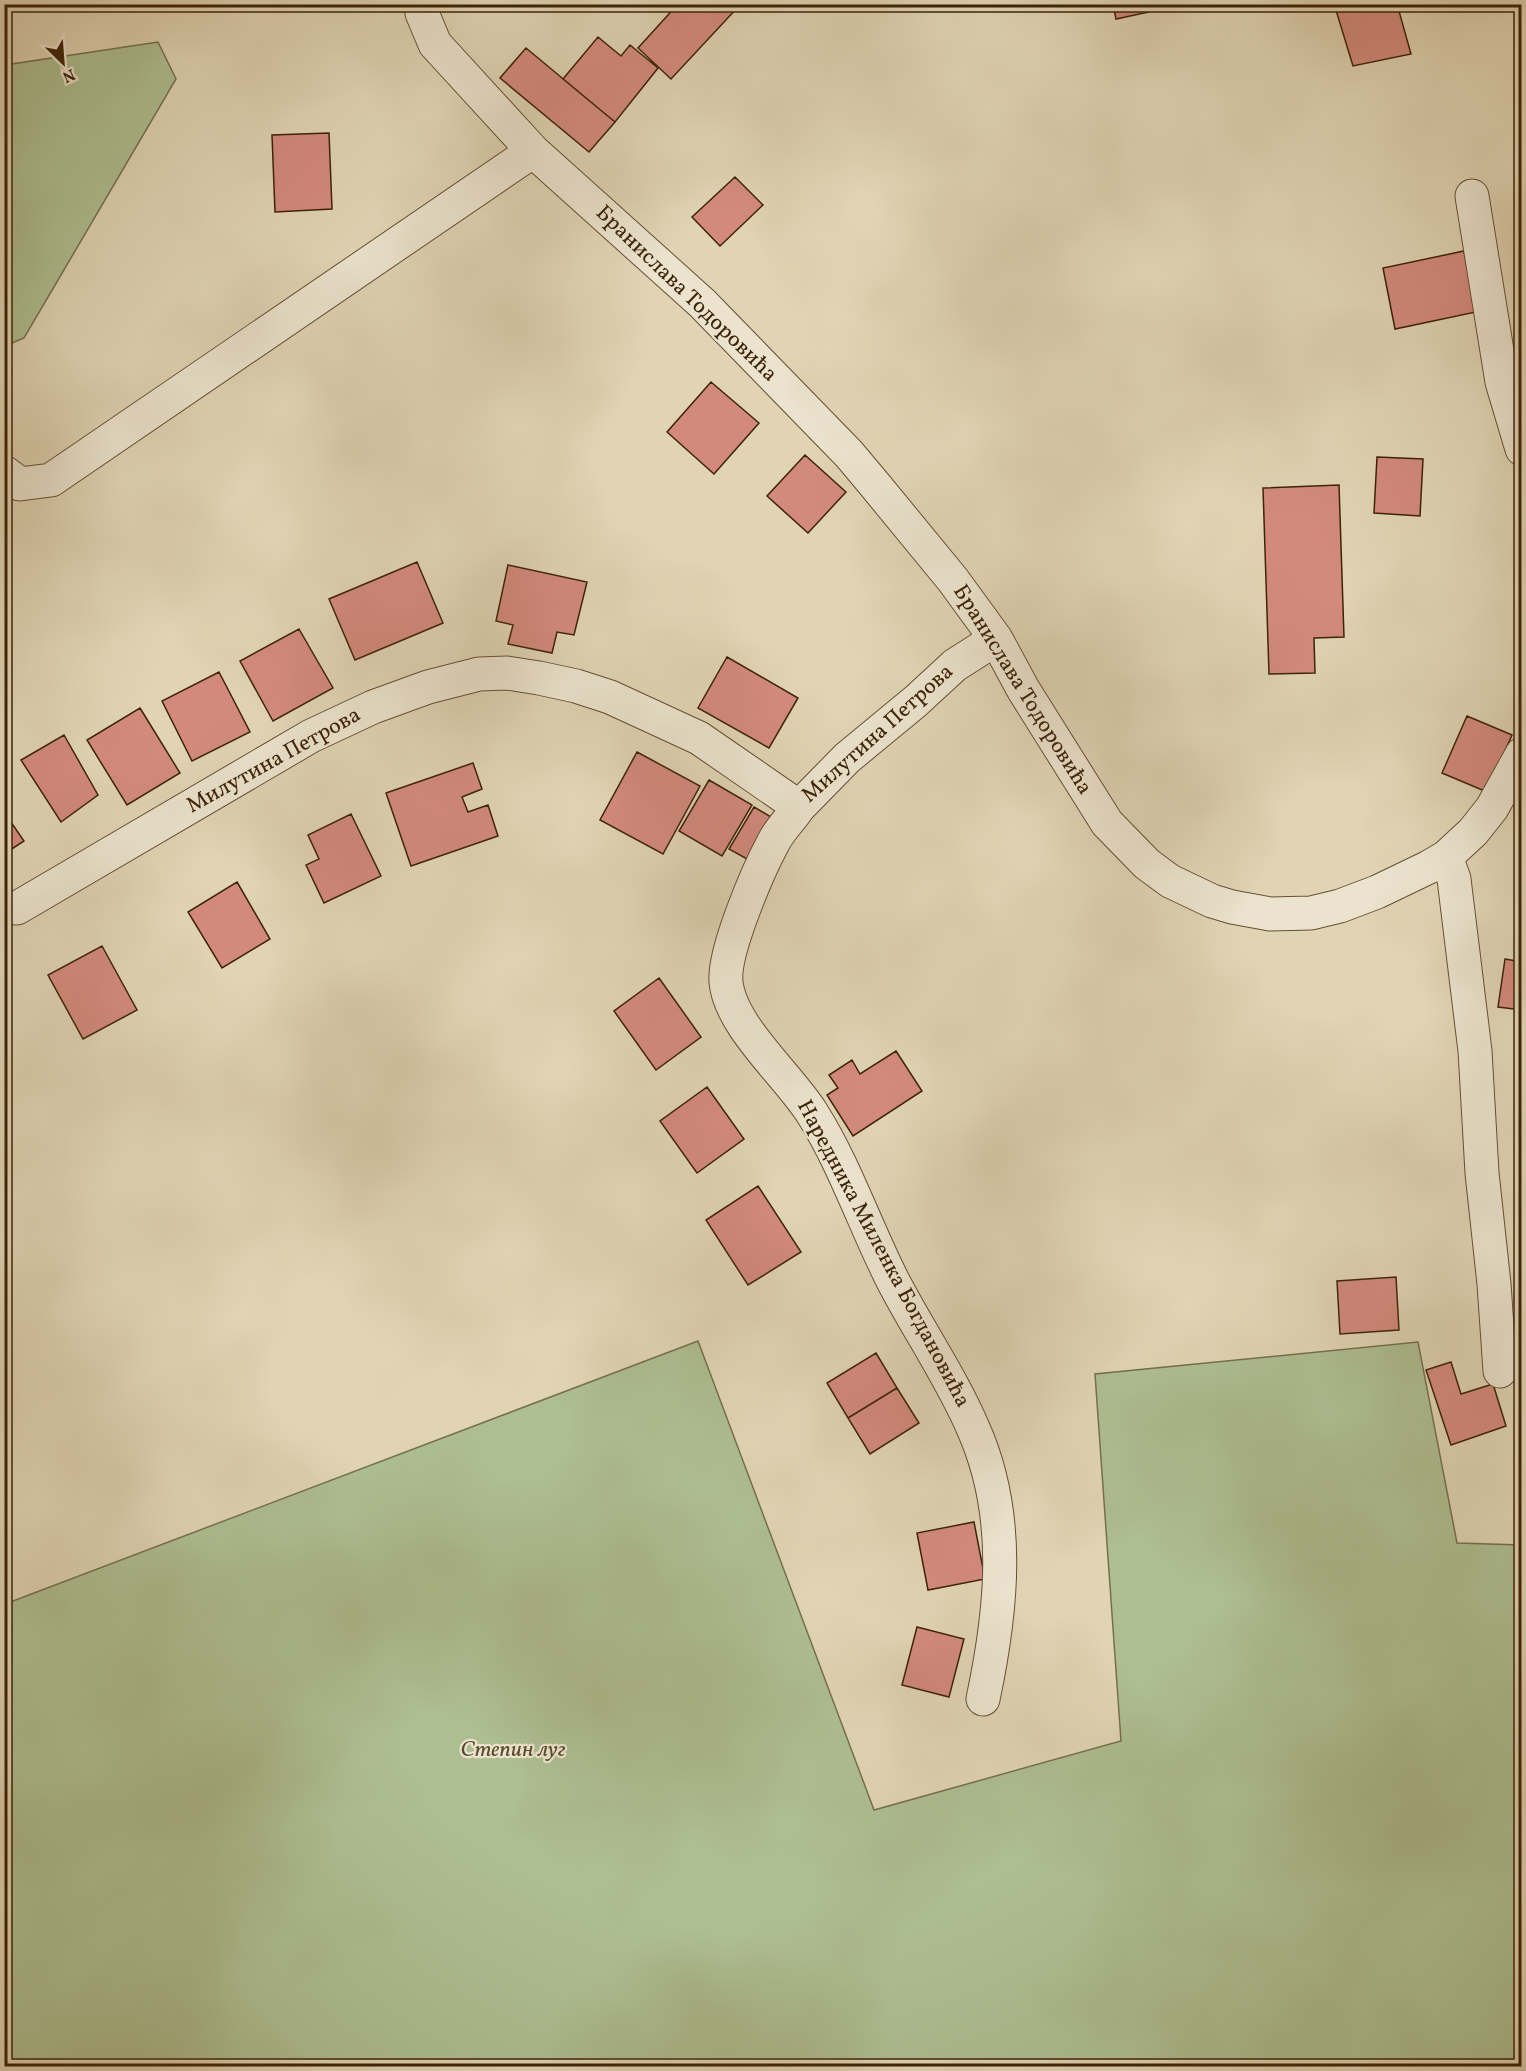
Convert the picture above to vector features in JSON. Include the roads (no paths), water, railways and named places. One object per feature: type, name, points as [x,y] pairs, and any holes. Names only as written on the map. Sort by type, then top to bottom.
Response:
[{"type":"street","name":"Бранислава Тодоровића","points":[[420,4],[435,44],[533,151],[702,303],[849,454],[953,580],[996,639],[1023,690],[1107,824],[1147,864],[1170,881],[1232,907],[1270,914],[1311,913],[1341,906],[1377,892],[1446,857],[1473,832],[1492,808],[1521,754]]},
{"type":"street","points":[[4,472],[20,484],[51,480],[533,151]]},
{"type":"street","points":[[1472,196],[1502,382],[1521,449]]},
{"type":"street","name":"Милутина Петрова","points":[[16,908],[311,736],[374,707],[428,687],[479,674],[507,673],[539,678],[576,686],[610,697],[699,738],[800,807],[847,758],[916,701],[955,665],[996,639]]},
{"type":"street","name":"Наредника Миленка Богдановића","points":[[800,807],[774,841],[755,884],[727,963],[726,983],[736,1011],[751,1034],[818,1122],[909,1312],[965,1410],[986,1462],[999,1520],[1001,1551],[995,1635],[983,1699]]},
{"type":"street","points":[[1446,857],[1454,879],[1475,1051],[1482,1173],[1494,1284],[1500,1371]]},
{"type":"park label","name":"Степин луг","points":[[513,1750]]}]
